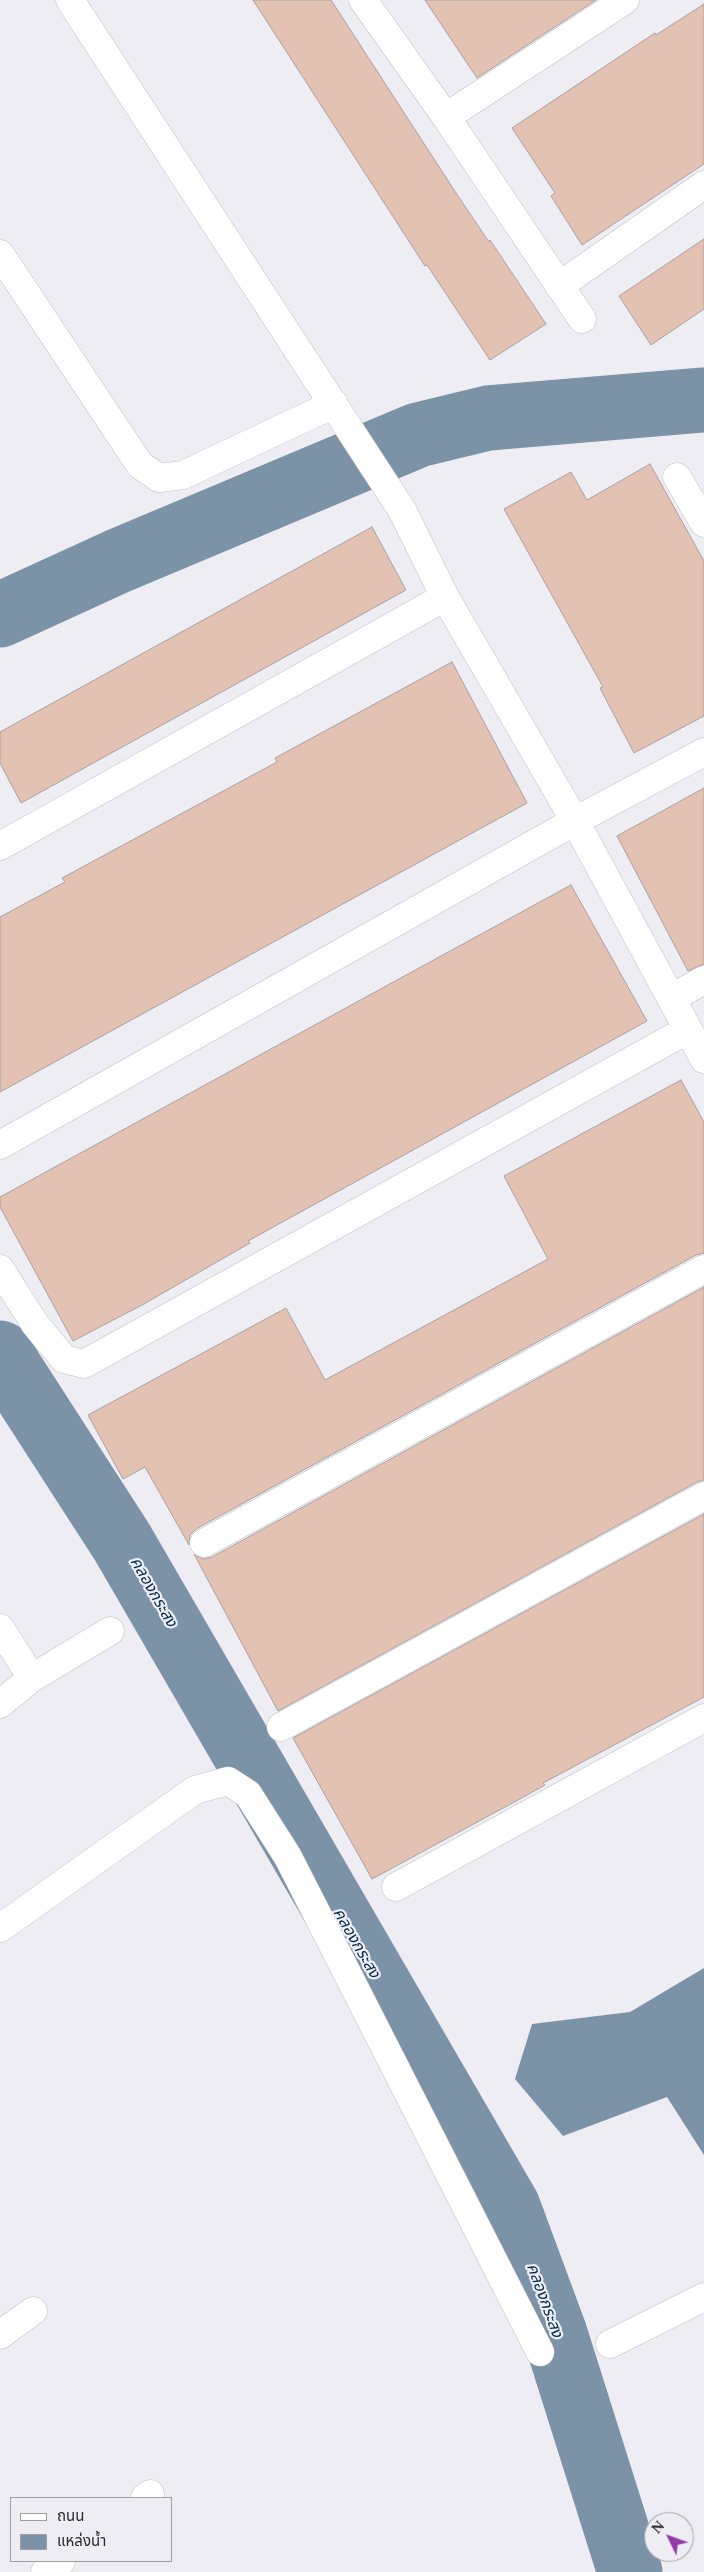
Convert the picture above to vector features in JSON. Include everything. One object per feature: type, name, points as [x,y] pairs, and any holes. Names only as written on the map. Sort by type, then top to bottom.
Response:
[{"type":"street","points":[[70,0],[402,510],[445,597],[575,821],[704,1059]]},
{"type":"street","points":[[363,0],[446,117],[582,319]]},
{"type":"street","points":[[446,117],[625,0]]},
{"type":"street","points":[[559,286],[704,185]]},
{"type":"street","points":[[0,254],[140,466],[159,478],[183,476],[334,404]]},
{"type":"street","points":[[677,477],[704,523]]},
{"type":"street","points":[[0,846],[445,597]]},
{"type":"street","points":[[0,1145],[575,821],[704,752]]},
{"type":"street","points":[[672,998],[704,980]]},
{"type":"street","points":[[0,1269],[35,1324],[64,1359],[84,1364],[687,1030]]},
{"type":"street","points":[[204,1543],[704,1269]]},
{"type":"street","points":[[281,1727],[704,1496]]},
{"type":"street","points":[[0,1628],[32,1678]]},
{"type":"street","points":[[0,1704],[32,1678],[110,1631]]},
{"type":"street","points":[[396,1887],[704,1718]]},
{"type":"street","points":[[0,1928],[195,1790],[228,1781],[248,1794],[288,1857],[540,2352]]},
{"type":"street","points":[[610,2344],[704,2297]]},
{"type":"street","points":[[0,2335],[33,2311]]},
{"type":"street","points":[[46,2572],[60,2562]]},
{"type":"water","points":[[704,1968],[704,2155],[667,2097],[563,2136],[515,2079],[532,2024],[630,2012]]},
{"type":"building","points":[[253,0],[331,0],[456,193],[546,324],[490,360],[427,265],[425,266]]},
{"type":"building","points":[[425,0],[596,0],[477,78]]},
{"type":"building","points":[[704,4],[704,164],[582,245],[551,196],[555,193],[512,128],[655,33],[656,35]]},
{"type":"building","points":[[704,239],[704,309],[651,345],[619,296]]},
{"type":"building","points":[[650,464],[704,561],[704,716],[634,753],[600,688],[603,687],[504,509],[571,472],[587,500]]},
{"type":"building","points":[[372,527],[406,590],[21,803],[0,763],[0,732]]},
{"type":"building","points":[[452,662],[527,803],[0,1092],[0,917],[65,882],[62,878],[277,762],[275,758]]},
{"type":"building","points":[[704,788],[704,964],[688,971],[617,836]]},
{"type":"building","points":[[571,885],[647,1021],[248,1241],[250,1243],[142,1305],[73,1341],[0,1207],[0,1197]]},
{"type":"building","points":[[681,1080],[704,1122],[704,1253],[696,1255],[196,1529],[190,1535],[189,1545],[145,1467],[123,1479],[88,1415],[286,1308],[325,1380],[548,1259],[504,1176]]},
{"type":"building","points":[[704,1287],[704,1480],[697,1482],[278,1711],[194,1554],[203,1559],[212,1557]]},
{"type":"building","points":[[704,1514],[704,1697],[543,1783],[545,1785],[372,1879],[293,1738]]},
{"type":"waterway","points":[[0,615],[118,561],[418,435],[488,418],[704,400]]},
{"type":"waterway","name":"คลองกระสง","points":[[0,1353],[122,1542],[508,2207],[555,2334],[630,2572]]}]
